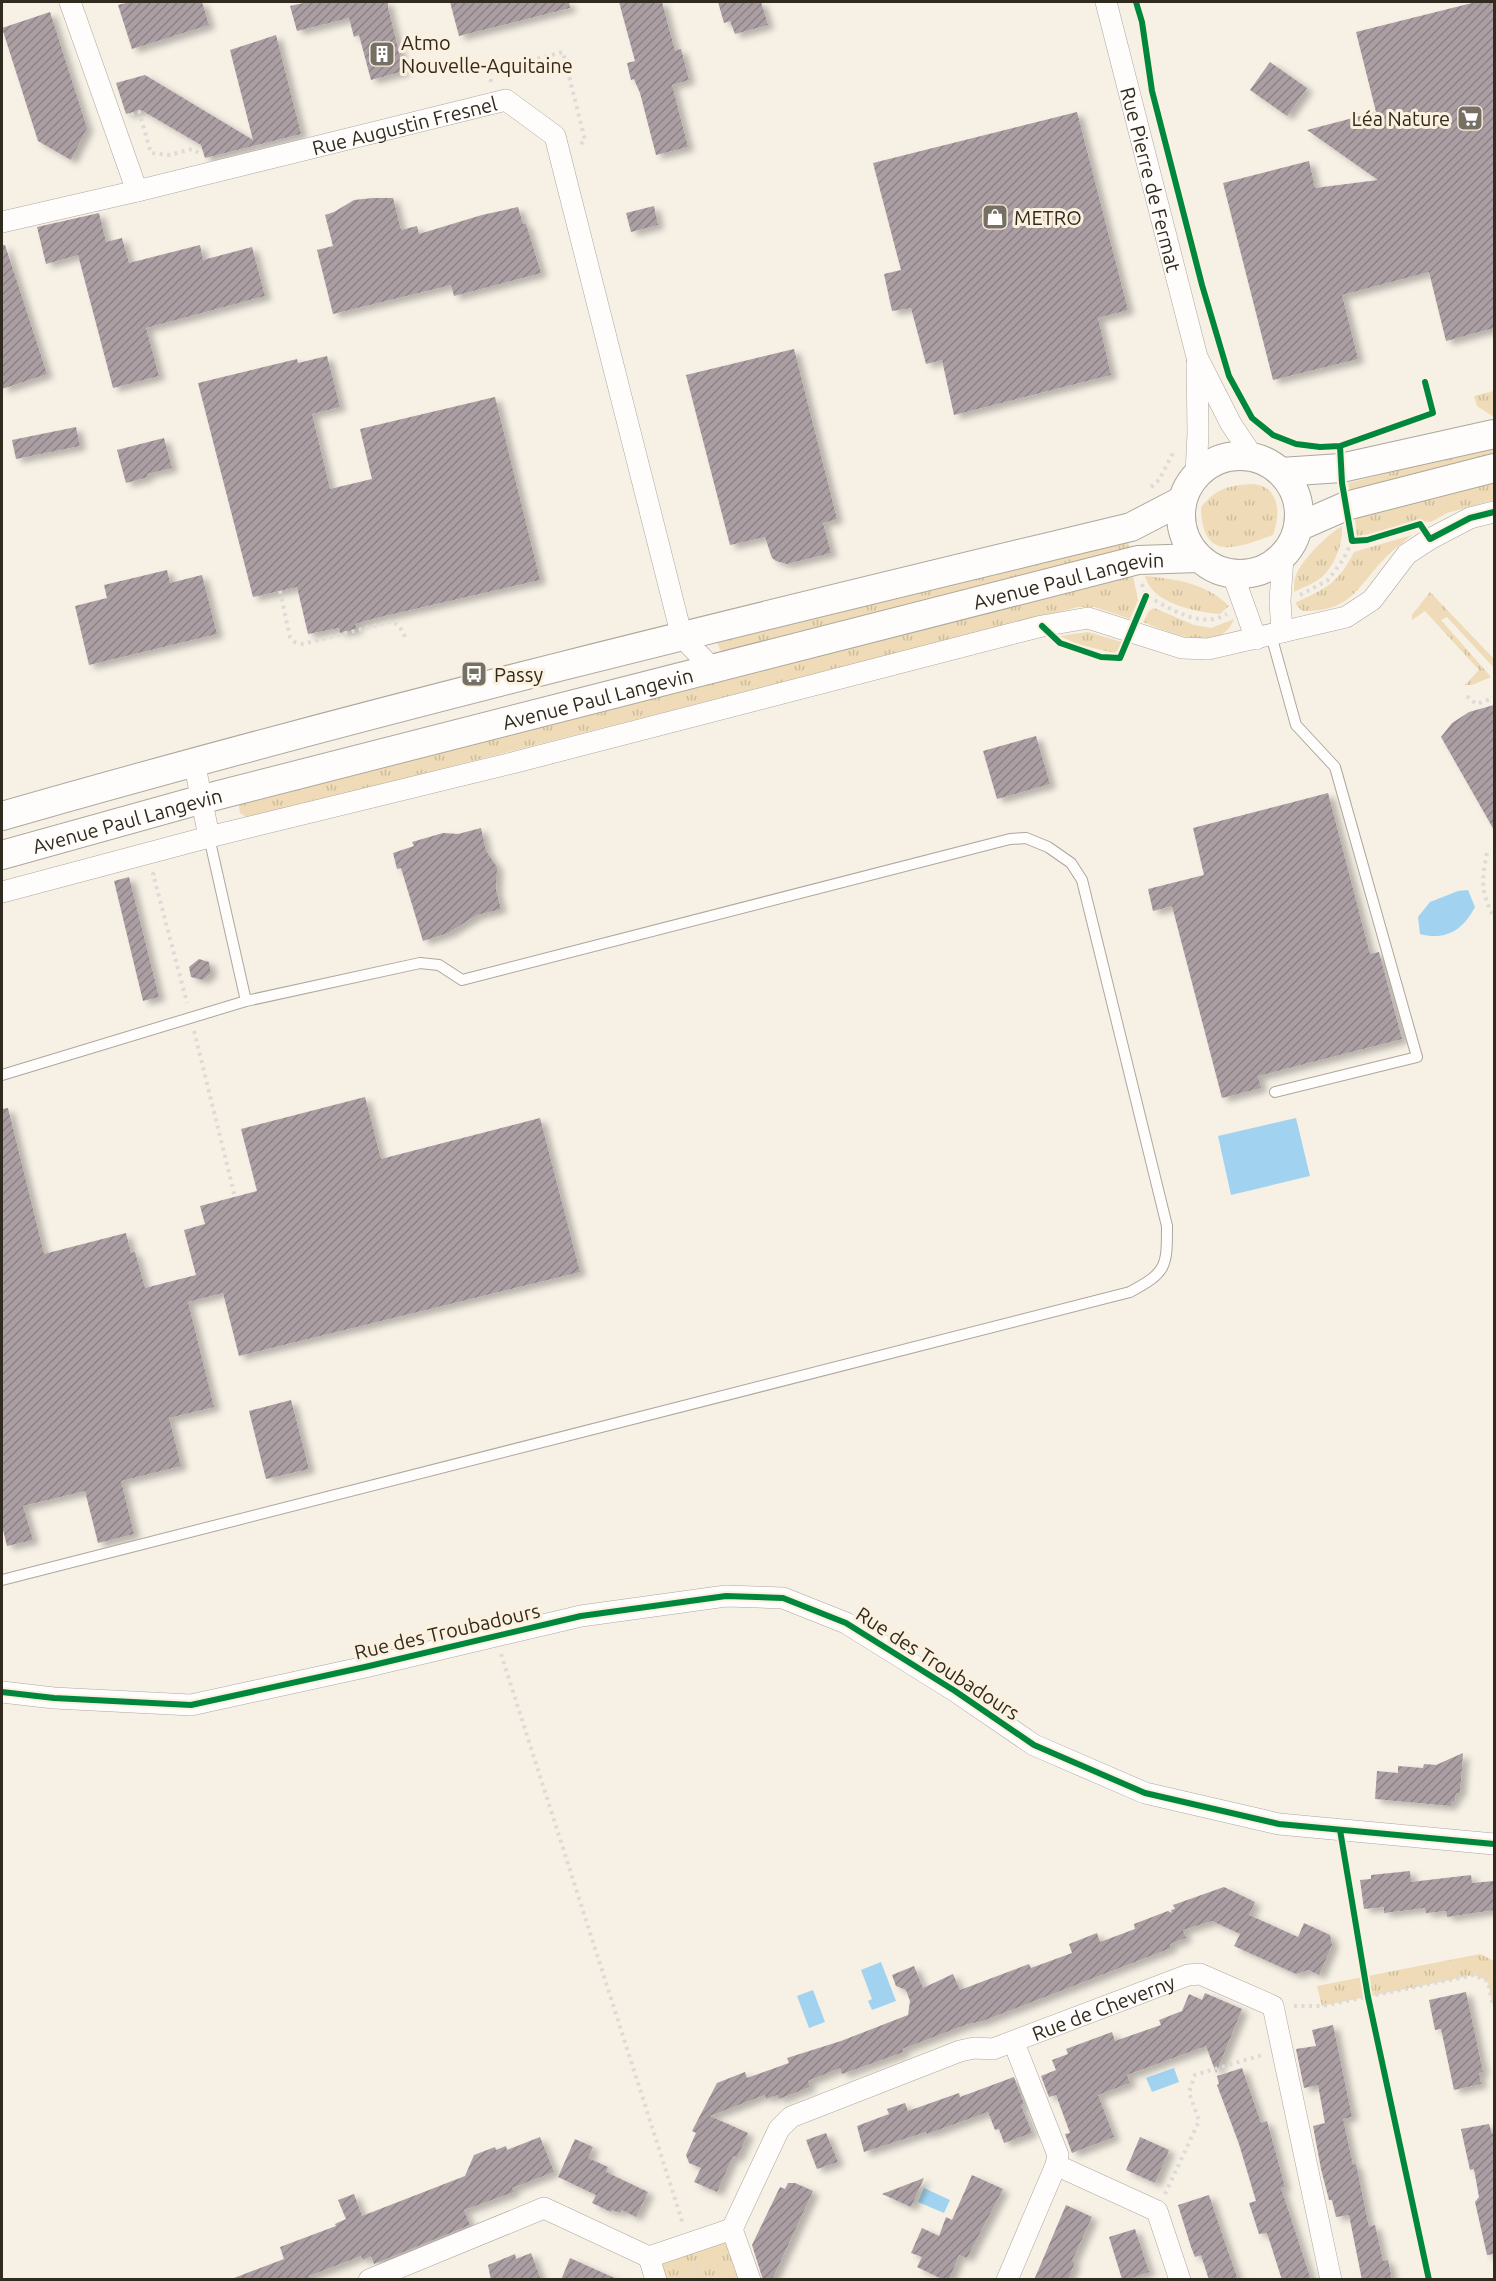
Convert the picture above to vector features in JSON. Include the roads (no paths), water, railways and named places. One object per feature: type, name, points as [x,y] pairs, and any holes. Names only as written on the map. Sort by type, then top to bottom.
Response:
[{"type":"main road","points":[[1281,472],[1341,468],[1494,434]]},
{"type":"main road","points":[[1238,456],[1253,457],[1281,472],[1293,488],[1299,507],[1298,527],[1283,557],[1268,568],[1251,574],[1233,574],[1214,569],[1198,558],[1185,541],[1180,521],[1182,501],[1187,487],[1196,474],[1208,464],[1222,458],[1238,456]]},
{"type":"main road","points":[[1298,527],[1346,506],[1494,468]]},
{"type":"main road","name":"Avenue Paul Langevin","points":[[2,816],[194,761],[681,637],[1131,527],[1182,501]]},
{"type":"main road","name":"Avenue Paul Langevin","points":[[2,855],[203,799],[1138,560],[1198,558]]},
{"type":"street","points":[[70,2],[137,191]]},
{"type":"street","name":"Rue Pierre de Fermat","points":[[1106,2],[1197,357],[1231,424],[1253,457]]},
{"type":"street","name":"Rue Augustin Fresnel","points":[[2,222],[137,191],[202,164],[506,100],[555,136],[681,637],[711,668]]},
{"type":"street","name":"Rue Pierre de Fermat","points":[[1196,474],[1197,357]]},
{"type":"street","points":[[2,892],[209,837],[516,762],[1042,626],[1088,618],[1182,648],[1208,649],[1346,617],[1372,600],[1407,554],[1470,518],[1494,512]]},
{"type":"street","points":[[1270,635],[1280,601],[1283,557]]},
{"type":"street","points":[[1233,574],[1270,635]]},
{"type":"street","points":[[194,761],[209,837]]},
{"type":"street","name":"Rue des Troubadours","points":[[2,1692],[54,1698],[191,1705],[581,1616],[726,1596],[783,1599],[846,1623],[955,1691],[1034,1745],[1145,1793],[1279,1824],[1494,1844]]},
{"type":"street","name":"Rue de Cheverny","points":[[732,2229],[779,2129],[791,2117],[960,2051],[974,2048],[993,2049],[1014,2043],[1188,1975],[1200,1974],[1273,2006],[1331,2280]]},
{"type":"street","points":[[1007,2280],[1058,2155],[1014,2043]]},
{"type":"street","points":[[1056,2164],[1157,2211],[1180,2280]]},
{"type":"street","points":[[369,2280],[544,2208],[649,2257],[732,2229],[750,2280]]},
{"type":"street","points":[[649,2257],[656,2280]]},
{"type":"lane","points":[[1270,635],[1296,725],[1335,766],[1417,1058],[1275,1092]]},
{"type":"lane","points":[[209,837],[246,1000]]},
{"type":"lane","points":[[2,1075],[246,1000],[420,963],[440,965],[462,980],[998,842],[1026,838],[1048,847],[1071,863],[1082,880],[1167,1226],[1164,1269],[1150,1281],[1130,1292],[2,1580]]},
{"type":"water","points":[[1468,890],[1475,907],[1465,922],[1446,935],[1420,934],[1418,917],[1430,902],[1458,891]]},
{"type":"water","points":[[1296,1118],[1310,1176],[1231,1195],[1218,1136]]},
{"type":"water","points":[[881,1962],[896,2001],[872,2010],[868,2001],[872,1999],[861,1970]]},
{"type":"water","points":[[813,1990],[825,2022],[809,2028],[797,1996]]},
{"type":"water","points":[[1174,2068],[1179,2082],[1152,2092],[1146,2078]]},
{"type":"water","points":[[924,2188],[950,2200],[944,2213],[918,2202]]},
{"type":"place","name":"Atmo Nouvelle-Aquitaine","points":[[382,54]]},
{"type":"place","name":"Léa Nature","points":[[1470,118]]},
{"type":"place","name":"METRO","points":[[995,217]]},
{"type":"place","name":"Passy","points":[[474,674]]}]
